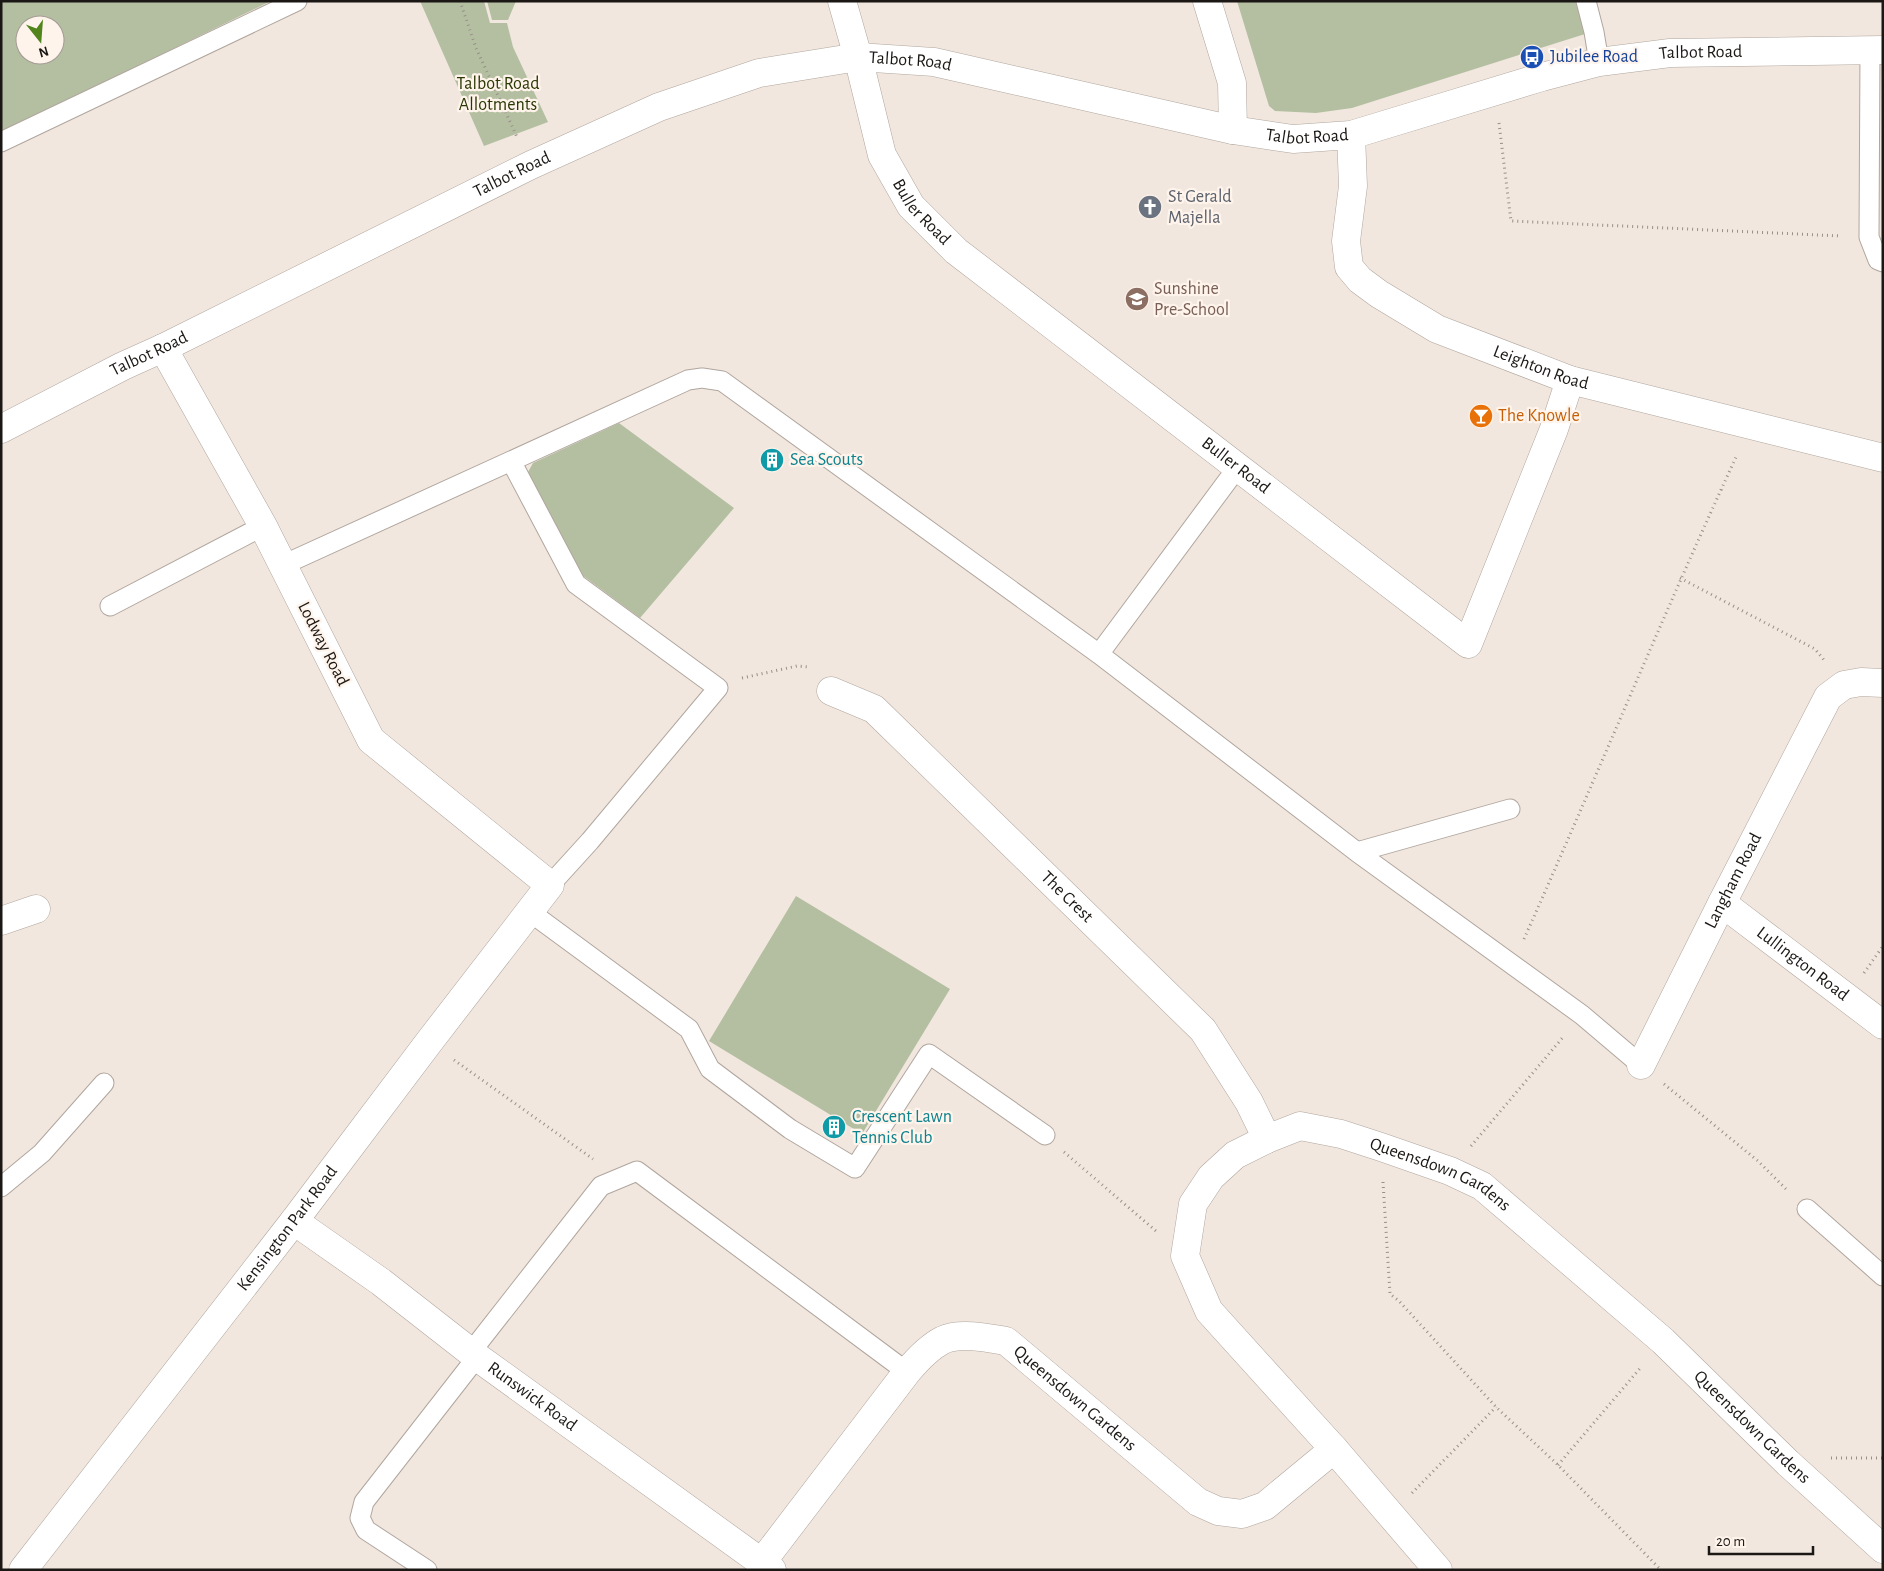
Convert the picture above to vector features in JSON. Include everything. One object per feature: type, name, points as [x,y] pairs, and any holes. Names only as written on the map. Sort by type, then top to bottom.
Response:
[{"type":"street","name":"Buller Road","points":[[842,1],[882,155],[911,206],[956,251],[1468,644],[1554,430],[1570,380]]},
{"type":"street","points":[[1207,1],[1232,83],[1233,130]]},
{"type":"street","name":"Talbot Road","points":[[1,429],[123,366],[522,170],[659,107],[758,73],[858,57],[934,62],[1233,130],[1293,139],[1351,135],[1542,77],[1599,62],[1670,53],[1876,50]]},
{"type":"street","name":"Leighton Road","points":[[1351,135],[1353,186],[1346,241],[1349,266],[1360,280],[1437,328],[1570,380],[1883,458]]},
{"type":"street","name":"Lodway Road","points":[[163,348],[263,526],[371,740],[550,885]]},
{"type":"street","points":[[1836,691],[1861,682],[1883,683]]},
{"type":"street","name":"The Crest","points":[[832,691],[874,709],[1203,1030],[1249,1102],[1267,1139]]},
{"type":"street","name":"Langham Road","points":[[1641,1065],[1722,903],[1836,691]]},
{"type":"street","name":"Kensington Park Road","points":[[23,1570],[294,1221],[550,885]]},
{"type":"street","name":"Lullington Road","points":[[1722,903],[1883,1025]]},
{"type":"street","points":[[1,921],[36,909]]},
{"type":"street","name":"Queensdown Gardens","points":[[1185,1256],[1193,1204],[1212,1177],[1235,1155],[1267,1139],[1300,1126],[1341,1134],[1450,1171],[1482,1186],[1663,1341],[1788,1463],[1883,1549]]},
{"type":"street","name":"Runswick Road","points":[[294,1221],[381,1282],[474,1354],[767,1566]]},
{"type":"street","points":[[1185,1256],[1210,1310],[1334,1449],[1438,1570]]},
{"type":"street","name":"Queensdown Gardens","points":[[767,1566],[907,1372],[918,1359],[944,1340],[976,1335],[1006,1340],[1198,1502],[1218,1511],[1242,1514],[1265,1506],[1334,1449]]},
{"type":"street","points":[[1,1563],[10,1570]]},
{"type":"lane","points":[[1,142],[297,1]]},
{"type":"lane","points":[[1586,1],[1599,62]]},
{"type":"lane","points":[[1876,50],[1869,237],[1878,260],[1883,262]]},
{"type":"lane","points":[[287,573],[511,461],[688,380],[702,378],[722,381],[1099,654],[1358,852],[1582,1014],[1641,1065]]},
{"type":"lane","points":[[511,461],[576,584],[718,688],[590,841],[550,885]]},
{"type":"lane","points":[[1099,654],[1238,468]]},
{"type":"lane","points":[[110,606],[263,526]]},
{"type":"lane","points":[[1358,852],[1510,809]]},
{"type":"lane","points":[[530,912],[689,1029],[710,1069],[790,1129],[855,1168],[929,1054],[1045,1135]]},
{"type":"lane","points":[[1,1187],[42,1153],[104,1083]]},
{"type":"lane","points":[[427,1570],[366,1530],[360,1518],[364,1502],[601,1186],[619,1178],[637,1171],[907,1372]]},
{"type":"lane","points":[[1807,1209],[1883,1276]]},
{"type":"path","points":[[460,1],[476,48],[516,135]]},
{"type":"path","points":[[1495,92],[1511,221],[1844,236]]},
{"type":"path","points":[[1513,964],[1589,793],[1680,578],[1751,425]]},
{"type":"path","points":[[1680,578],[1815,649],[1836,691]]},
{"type":"path","points":[[718,688],[736,680],[797,666],[815,667],[832,691]]},
{"type":"path","points":[[1493,1120],[1582,1014]]},
{"type":"path","points":[[429,1042],[619,1178]]},
{"type":"path","points":[[1641,1065],[1758,1161],[1807,1209]]},
{"type":"path","points":[[1045,1135],[1185,1256]]},
{"type":"path","points":[[1381,1147],[1390,1294],[1398,1300],[1496,1408],[1558,1465],[1661,1570]]},
{"type":"path","points":[[1558,1465],[1663,1341]]},
{"type":"path","points":[[1391,1515],[1496,1408]]},
{"type":"path","points":[[1788,1463],[1828,1458],[1883,1458]]},
{"type":"green space","points":[[1,1],[271,1],[1,133]]},
{"type":"green space","name":"Talbot Road Allotments","points":[[420,1],[484,1],[490,23],[507,23],[513,47],[548,122],[484,146]]},
{"type":"green space","points":[[487,1],[516,1],[508,20],[492,20]]},
{"type":"green space","points":[[1237,1],[1576,1],[1585,34],[1352,108],[1316,113],[1275,111],[1269,106]]},
{"type":"green space","points":[[619,423],[734,508],[640,618],[582,575],[528,472],[533,463]]},
{"type":"green space","points":[[796,896],[950,989],[862,1134],[709,1041]]},
{"type":"place","name":"Jubilee Road","points":[[1532,57]]},
{"type":"place","name":"St Gerald Majella","points":[[1150,207]]},
{"type":"place","name":"Sunshine Pre-School","points":[[1137,299]]},
{"type":"place","name":"The Knowle","points":[[1481,416]]},
{"type":"place","name":"Sea Scouts","points":[[772,460]]},
{"type":"place","name":"Crescent Lawn Tennis Club","points":[[834,1127]]}]
